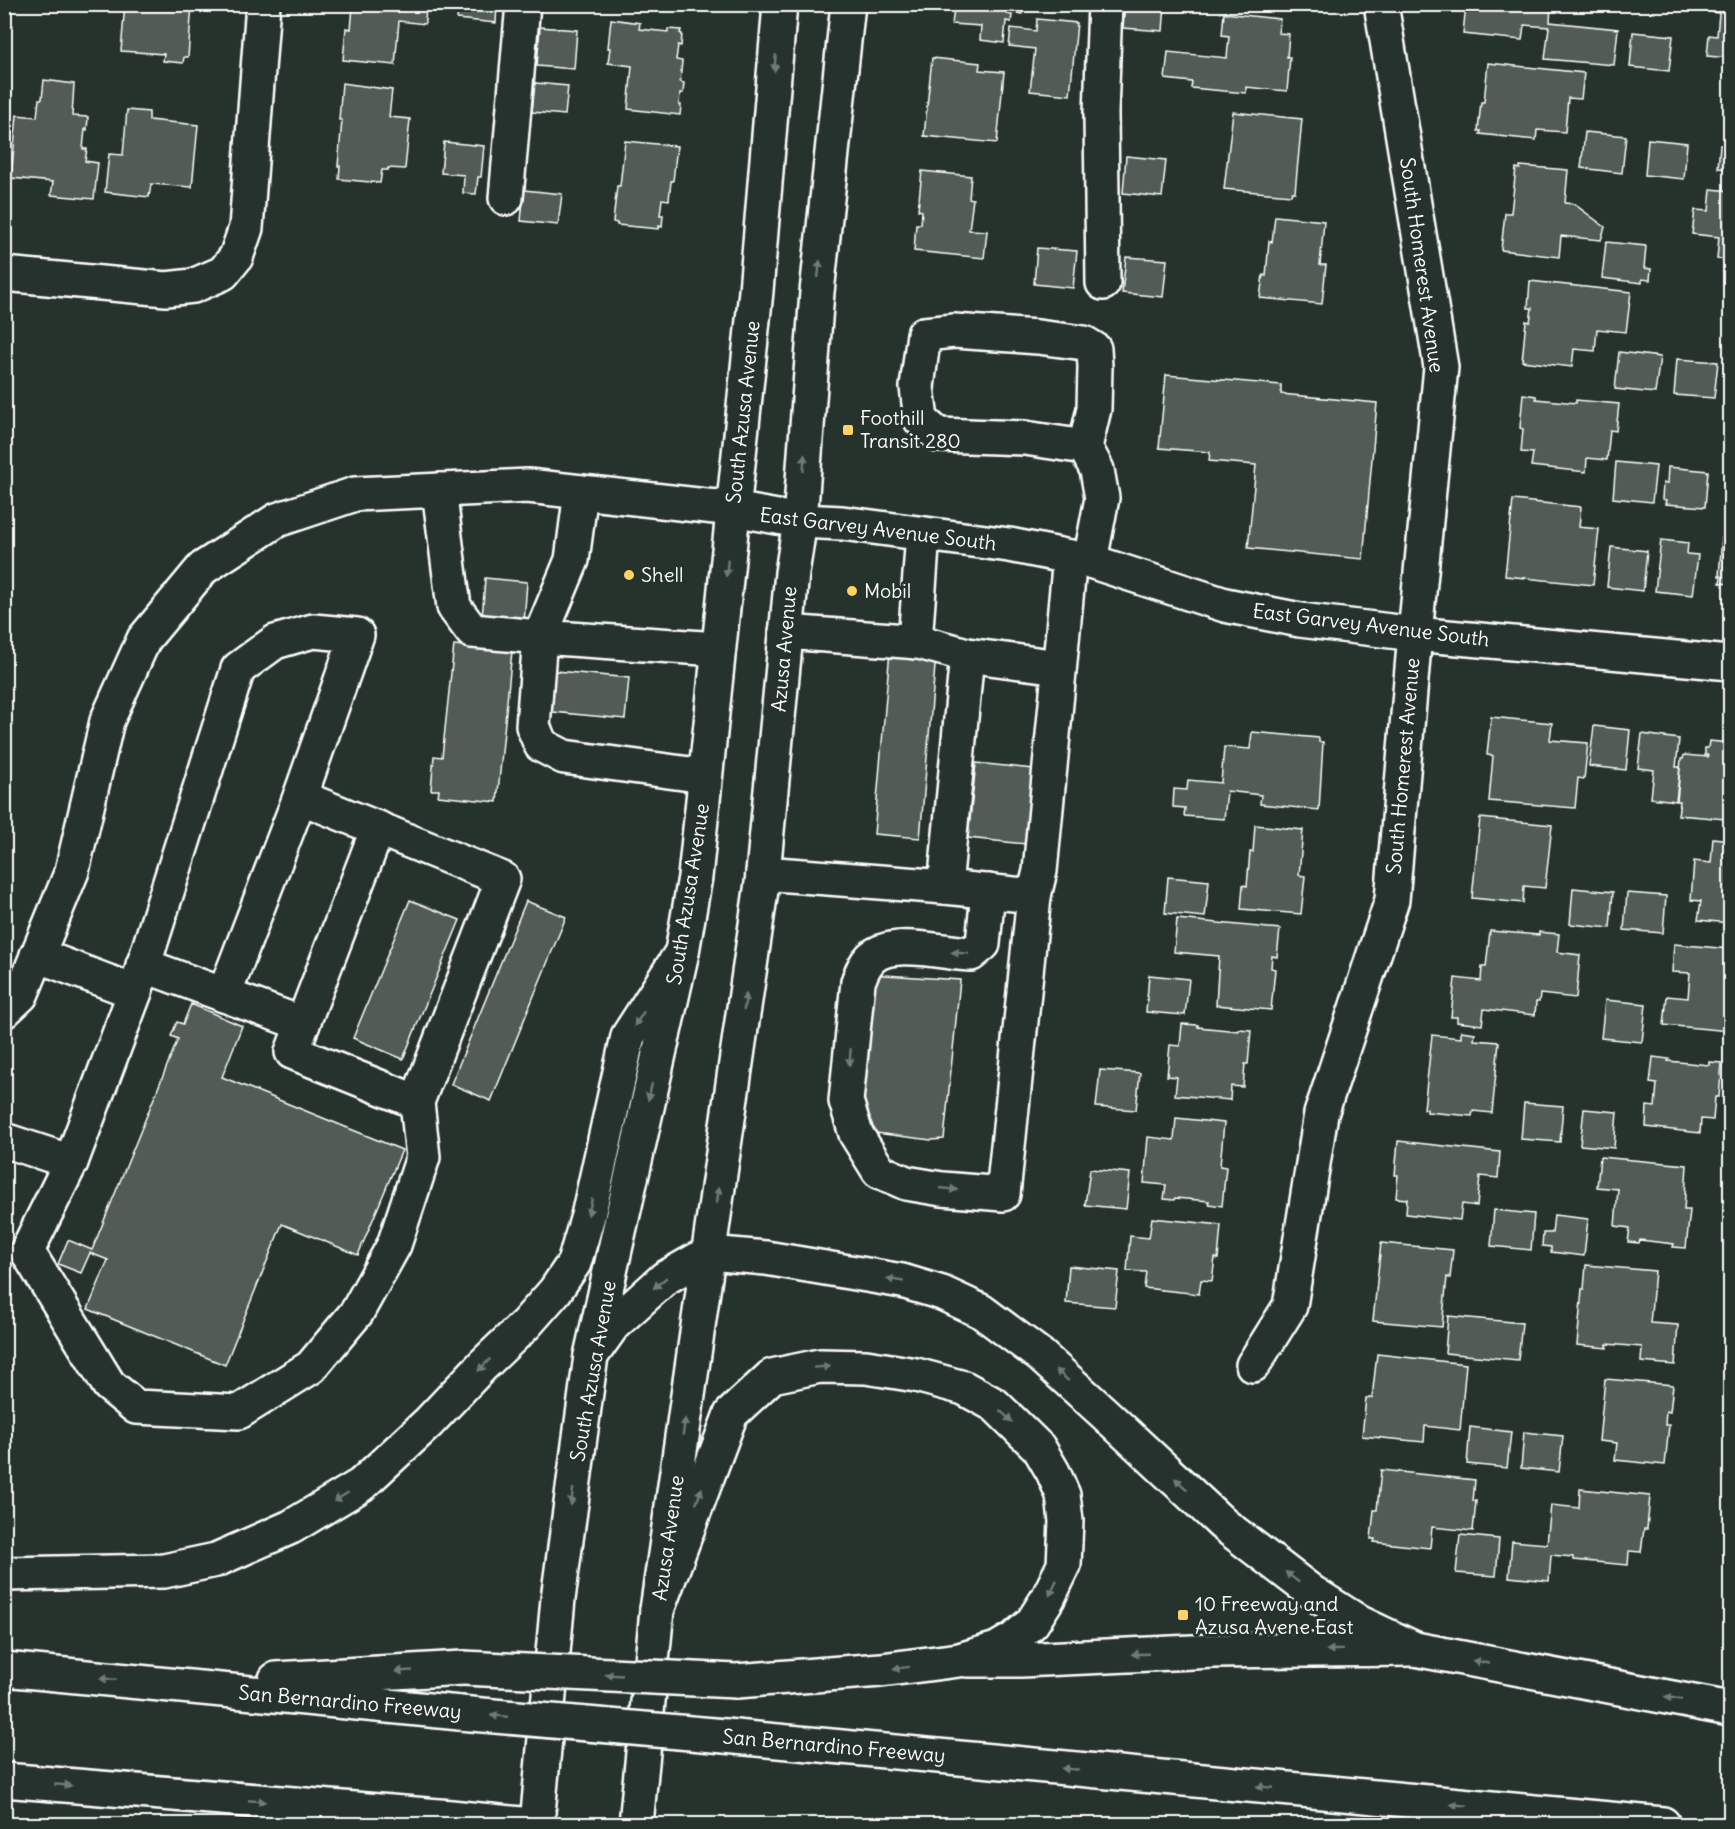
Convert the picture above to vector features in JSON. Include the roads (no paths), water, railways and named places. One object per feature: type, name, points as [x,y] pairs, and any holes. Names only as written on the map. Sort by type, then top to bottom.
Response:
[{"type":"main road","points":[[4,274],[166,289],[193,286],[223,273],[236,257],[246,228],[263,4]]},
{"type":"main road","points":[[506,198],[523,4]]},
{"type":"main road","name":"South Azusa Avenue","points":[[537,1824],[558,1599],[591,1356],[682,952],[695,877],[756,291],[780,4]]},
{"type":"main road","points":[[800,521],[817,292],[848,4]]},
{"type":"main road","points":[[1103,282],[1101,112],[1105,4]]},
{"type":"main road","name":"South Homerest Avenue","points":[[1253,1365],[1290,1306],[1321,1114],[1392,900],[1441,367],[1381,4]]},
{"type":"main road","points":[[988,891],[983,944],[972,954],[897,947],[872,956],[863,967],[858,982],[846,1101],[856,1134],[879,1171],[906,1183],[942,1189],[1003,1194],[1034,896],[1040,871],[1059,667],[1080,559],[1102,498],[1097,470],[1085,447],[1094,409],[1094,349],[1084,343],[1038,337],[954,331],[924,334],[917,387],[921,420],[938,435],[1025,438],[1085,447]]},
{"type":"main road","name":"East Garvey Avenue South","points":[[4,1011],[21,996],[72,871],[106,721],[144,639],[203,568],[277,520],[355,494],[528,486],[733,510],[800,521],[842,523],[1009,545],[1080,559],[1225,605],[1300,620],[1415,634],[1731,663]]},
{"type":"main road","points":[[439,490],[454,607],[472,630],[718,649]]},
{"type":"main road","points":[[581,492],[572,560],[540,637],[533,726],[541,745],[564,757],[705,776]]},
{"type":"main road","name":"Azusa Avenue","points":[[636,1824],[657,1610],[763,873],[792,573],[800,521]]},
{"type":"main road","points":[[915,642],[923,534]]},
{"type":"main road","points":[[224,995],[300,797],[357,635],[313,631],[275,642],[238,669],[139,978],[71,1162],[27,1251],[109,1385],[135,1407],[239,1412],[310,1367],[357,1312],[394,1245],[423,1157],[417,1102],[503,879],[300,797]]},
{"type":"main road","points":[[786,632],[915,642],[968,655],[1059,667]]},
{"type":"main road","points":[[945,886],[968,655]]},
{"type":"main road","points":[[378,828],[292,1052],[417,1102]]},
{"type":"main road","points":[[763,873],[945,886],[1034,896]]},
{"type":"main road","points":[[4,1574],[164,1571],[216,1560],[291,1527],[361,1485],[428,1423],[526,1324],[555,1291],[574,1263],[588,1216],[628,1036],[682,952]]},
{"type":"main road","points":[[37,955],[224,995],[303,1024]]},
{"type":"main road","points":[[4,1140],[71,1162]]},
{"type":"main road","points":[[591,1356],[613,1325],[665,1278],[710,1253],[766,1258],[902,1281],[942,1293],[981,1311],[1040,1355],[1223,1524],[1313,1593],[1360,1623],[1415,1649]]},
{"type":"main road","points":[[657,1610],[730,1414],[772,1376],[820,1366],[866,1367],[964,1388],[995,1405],[1039,1448],[1063,1495],[1066,1521],[1064,1566],[1048,1598],[1032,1623],[1014,1638],[997,1648],[958,1660]]},
{"type":"main road","points":[[167,1685],[463,1668],[736,1681],[881,1670],[958,1660],[1021,1660],[1214,1651],[1415,1649],[1731,1709]]},
{"type":"main road","name":"San Bernardino Freeway","points":[[4,1669],[1663,1824]]},
{"type":"main road","points":[[4,1780],[521,1824]]},
{"type":"place","name":"Foothill Transit 280","points":[[848,430]]},
{"type":"place","name":"Shell","points":[[629,575]]},
{"type":"place","name":"Mobil","points":[[852,591]]},
{"type":"place","name":"10 Freeway and Azusa Avene East","points":[[1183,1615]]}]
